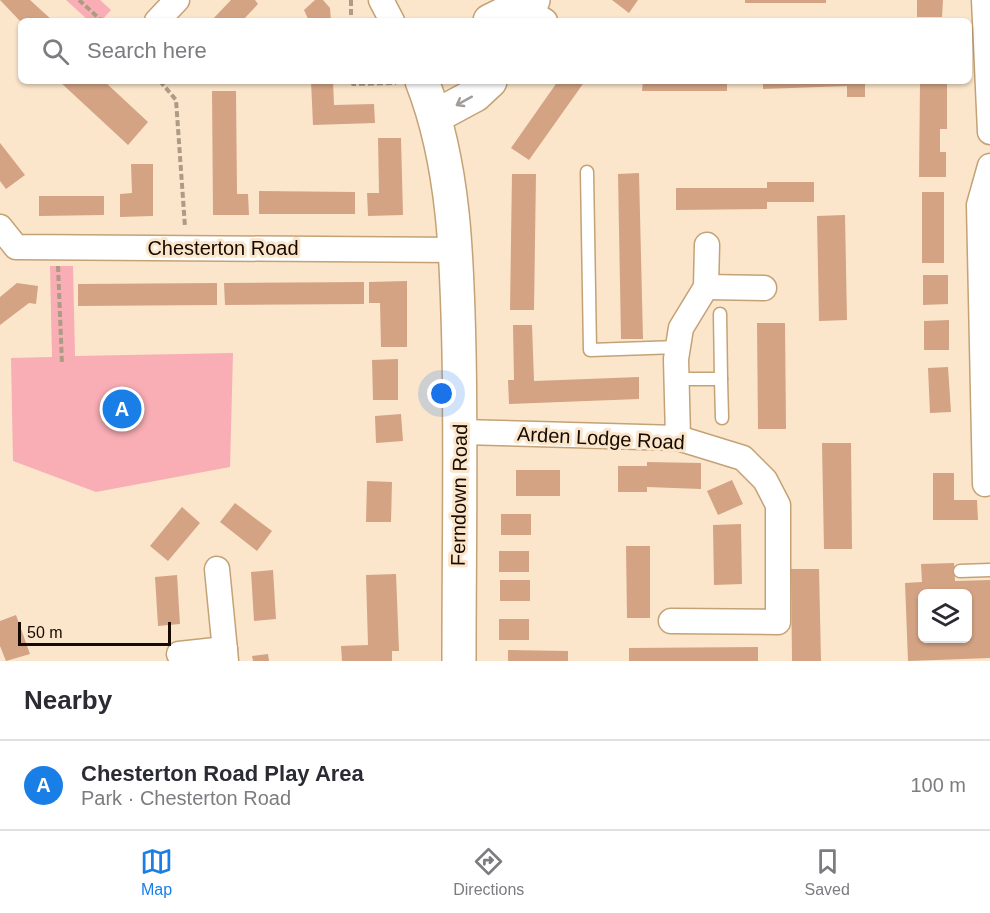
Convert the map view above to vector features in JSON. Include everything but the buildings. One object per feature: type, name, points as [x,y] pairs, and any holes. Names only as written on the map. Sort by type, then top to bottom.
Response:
[{"type":"main road","points":[[505,18],[540,11]]},
{"type":"main road","name":"Ferndown Road","points":[[413,84],[436,116],[457,250],[460,432],[459,661]]},
{"type":"main road","points":[[436,116],[475,94],[487,84]]},
{"type":"street","points":[[160,18],[177,0]]},
{"type":"street","points":[[381,0],[390,18]]},
{"type":"street","points":[[984,0],[976,36],[990,132]]},
{"type":"street","points":[[985,484],[979,205],[990,166]]},
{"type":"street","name":"Chesterton Road","points":[[0,227],[16,247],[457,250]]},
{"type":"street","points":[[678,438],[678,347],[681,328],[706,287],[707,245]]},
{"type":"street","points":[[706,287],[764,288]]},
{"type":"street","name":"Arden Lodge Road","points":[[460,432],[678,438],[743,458],[765,480],[778,505],[778,622],[671,621]]},
{"type":"street","points":[[179,654],[226,655],[217,569]]},
{"type":"lane","points":[[587,172],[590,350],[678,347]]},
{"type":"lane","points":[[720,314],[722,418]]},
{"type":"lane","points":[[677,379],[722,379]]},
{"type":"lane","points":[[960,571],[990,570]]},
{"type":"path","points":[[79,0],[99,18]]},
{"type":"path","points":[[351,0],[351,18]]},
{"type":"path","points":[[163,84],[176,100],[186,248]]},
{"type":"path","points":[[57,248],[62,364]]},
{"type":"shaded area","points":[[66,0],[100,0],[111,10],[104,18],[86,18]]},
{"type":"shaded area","points":[[50,266],[73,266],[75,356],[233,353],[230,467],[96,492],[13,461],[11,358],[52,357]]},
{"type":"place","name":"Chesterton Road Play Area","points":[[122,409]]}]
